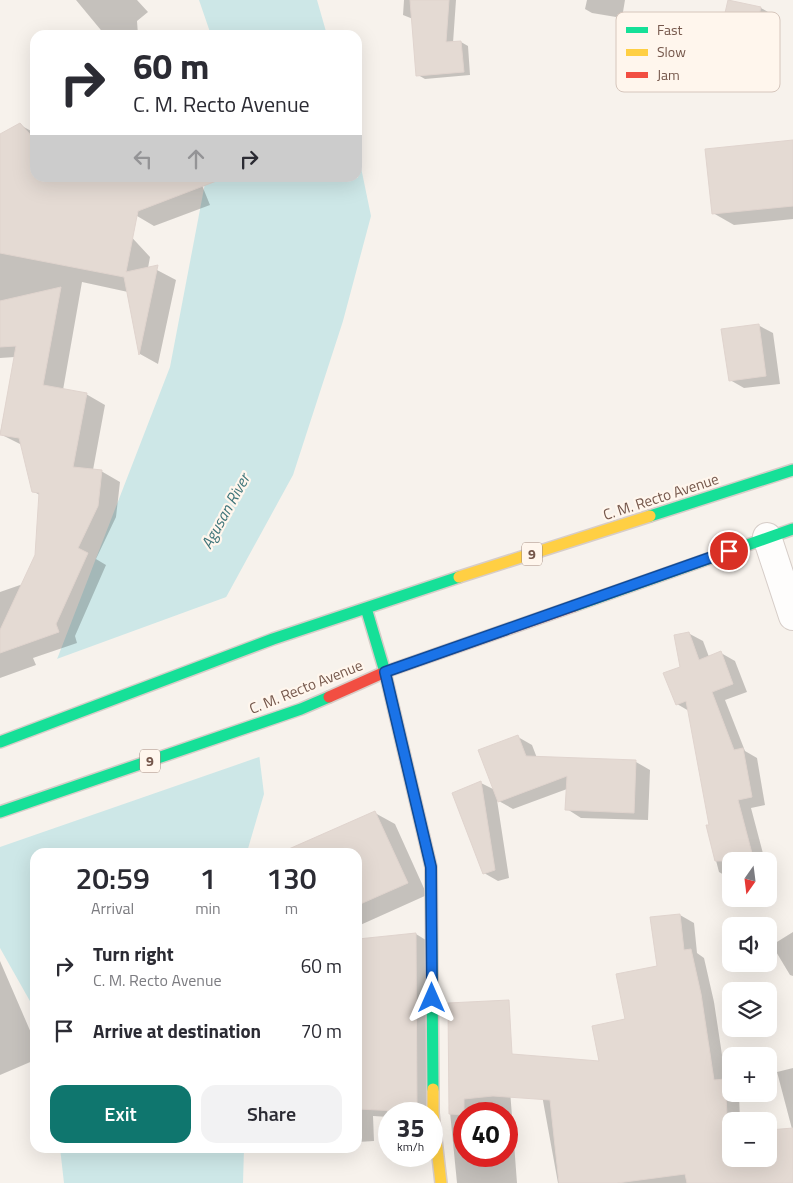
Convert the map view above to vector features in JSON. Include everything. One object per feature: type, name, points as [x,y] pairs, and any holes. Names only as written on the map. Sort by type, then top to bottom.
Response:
[{"type":"main road","name":"C. M. Recto Avenue","points":[[0,742],[273,639],[793,470]]},
{"type":"main road","name":"C. M. Recto Avenue","points":[[0,812],[301,709],[385,672],[793,529]]},
{"type":"main road","points":[[366,608],[385,672],[431,867],[433,1113],[442,1183]]},
{"type":"street","points":[[767,538],[793,616]]},
{"type":"water","points":[[199,0],[317,0],[326,30],[209,30]]},
{"type":"water","name":"Agusan River","points":[[362,172],[371,216],[343,321],[293,475],[218,612],[252,697],[264,794],[248,848],[30,848],[30,1001],[0,948],[0,771],[54,667],[170,367],[205,182],[362,182]]},
{"type":"water","points":[[61,1153],[244,1153],[243,1183],[64,1183]]},
{"type":"pier","points":[[229,596],[220,612],[255,696],[262,756],[0,847],[0,766],[54,660]]},
{"type":"building","points":[[410,0],[449,0],[446,42],[461,41],[464,72],[416,76]]},
{"type":"building","points":[[728,0],[761,7],[760,12],[725,12]]},
{"type":"building","points":[[20,123],[30,134],[30,182],[214,182],[138,211],[126,272],[158,265],[139,355],[124,277],[0,253],[0,134]]},
{"type":"building","points":[[793,140],[793,206],[712,214],[705,149]]},
{"type":"building","points":[[61,287],[43,385],[87,393],[73,467],[102,470],[98,506],[78,548],[88,553],[56,624],[59,632],[0,653],[0,630],[35,555],[39,493],[32,492],[19,438],[0,435],[16,346],[0,347],[0,301]]},
{"type":"building","points":[[759,324],[766,376],[729,381],[721,329]]},
{"type":"building","points":[[689,632],[699,660],[721,651],[733,684],[712,692],[734,750],[743,748],[752,797],[738,800],[752,852],[722,852],[722,861],[715,861],[706,825],[709,825],[686,701],[676,705],[663,673],[680,667],[674,635]]},
{"type":"building","points":[[518,735],[526,756],[636,760],[634,813],[565,810],[567,776],[498,802],[478,750]]},
{"type":"building","points":[[481,781],[495,870],[483,874],[452,793]]},
{"type":"building","points":[[375,811],[408,883],[362,903],[362,848],[291,848]]},
{"type":"building","points":[[680,914],[684,950],[691,949],[701,994],[714,1080],[722,1079],[722,1102],[726,1102],[727,1112],[722,1112],[722,1167],[777,1167],[777,1129],[793,1128],[793,1183],[687,1183],[685,1174],[617,1183],[559,1183],[550,1100],[493,1096],[464,1099],[464,1102],[453,1102],[453,1114],[449,1114],[448,1003],[509,1000],[512,1054],[599,1061],[592,1026],[625,1019],[616,974],[657,966],[650,917]]},
{"type":"building","points":[[416,933],[417,1102],[378,1102],[378,1110],[362,1109],[362,939]]},
{"type":"traffic: fast","points":[[650,516],[793,470]]},
{"type":"traffic: fast","points":[[574,606],[793,529]]},
{"type":"traffic: fast","points":[[0,742],[273,639],[459,577]]},
{"type":"traffic: fast","points":[[366,608],[385,672],[431,867],[433,1089]]},
{"type":"traffic: fast","points":[[0,812],[301,709],[329,697]]},
{"type":"traffic: slow","points":[[459,577],[650,516]]},
{"type":"traffic: slow","points":[[433,1089],[433,1113],[441,1183]]},
{"type":"traffic: jam","points":[[329,697],[385,672],[574,606]]},
{"type":"route","points":[[432,998],[431,867],[385,672],[729,551]]}]
